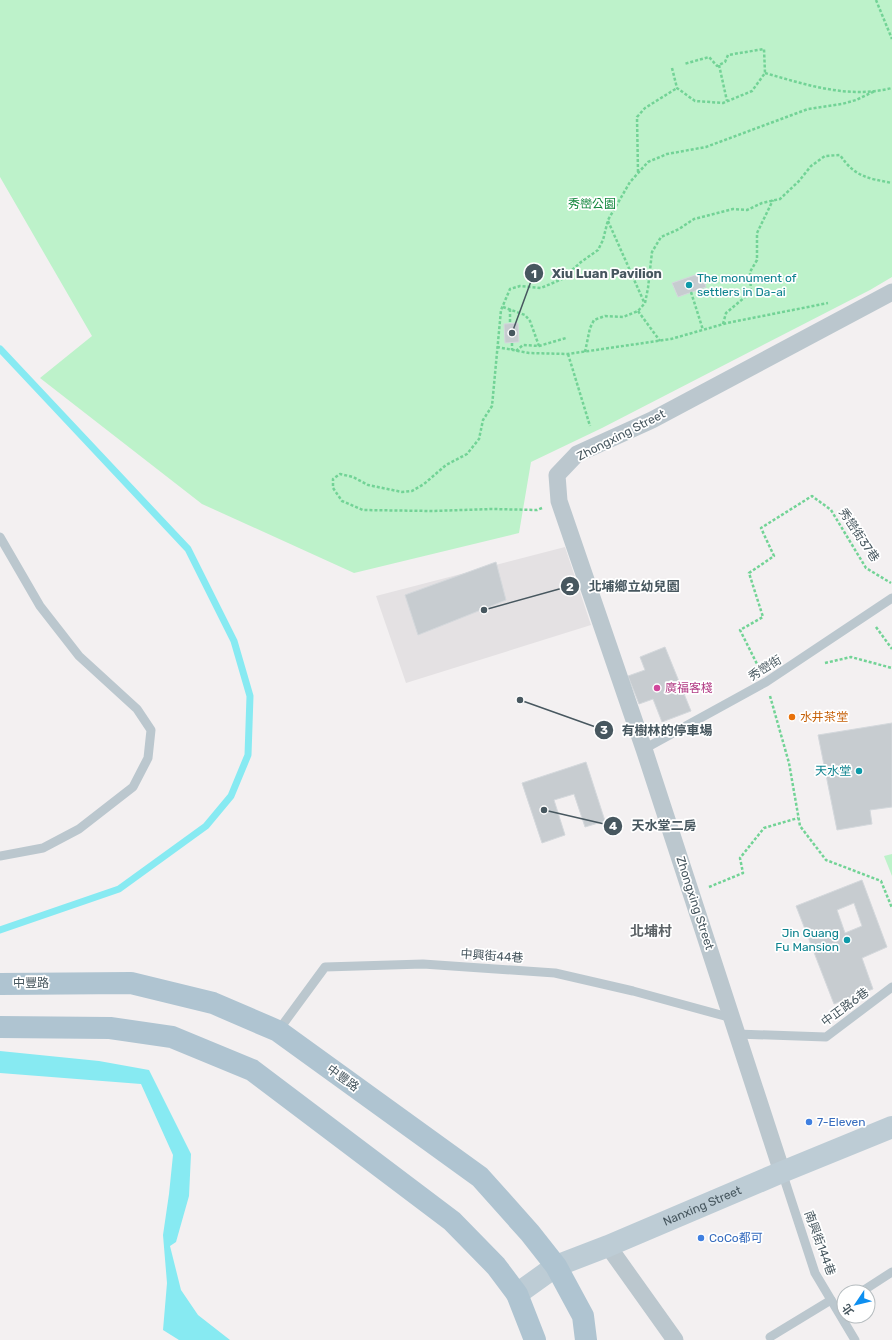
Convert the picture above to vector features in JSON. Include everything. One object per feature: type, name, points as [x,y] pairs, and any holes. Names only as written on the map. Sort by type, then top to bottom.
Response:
[{"type":"main road","name":"中豐路","points":[[0,984],[131,983],[213,1003],[278,1031],[480,1177],[530,1233],[556,1266],[583,1316],[586,1340]]},
{"type":"main road","points":[[0,1027],[110,1028],[172,1037],[252,1070],[452,1221],[496,1266],[517,1294],[534,1340]]},
{"type":"street","name":"Zhongxing Street","points":[[782,1172],[644,749],[559,501],[557,475],[577,454],[652,420],[892,292]]},
{"type":"street","name":"Nanxing Street","points":[[517,1294],[556,1266],[608,1246],[892,1127]]},
{"type":"street","points":[[608,1246],[675,1340]]},
{"type":"lane","points":[[0,537],[40,606],[79,656],[137,709],[151,730],[148,758],[133,787],[72,833],[43,848],[0,856]]},
{"type":"lane","name":"秀巒街","points":[[644,749],[766,682],[892,598]]},
{"type":"lane","name":"中興街44巷","points":[[278,1031],[326,967],[416,964],[555,972],[633,991],[732,1018]]},
{"type":"lane","name":"中正路6巷","points":[[737,1034],[826,1037],[892,987]]},
{"type":"lane","name":"南興街144巷","points":[[782,1172],[815,1273],[836,1303]]},
{"type":"lane","points":[[873,1284],[892,1272]]},
{"type":"lane","points":[[770,1337],[836,1304]]},
{"type":"lane","name":"南興街144巷","points":[[847,1324],[855,1340]]},
{"type":"path","points":[[876,0],[892,39]]},
{"type":"path","points":[[672,68],[676,88],[694,102],[723,103],[752,91],[765,73],[764,49],[728,55],[725,62],[717,66],[709,57],[684,64]]},
{"type":"path","points":[[719,65],[727,101]]},
{"type":"path","points":[[765,73],[813,87],[851,93],[891,89]]},
{"type":"path","points":[[638,172],[637,117],[645,108],[676,88]]},
{"type":"path","points":[[559,501],[537,510],[363,510],[342,501],[333,488],[333,479],[340,474],[353,477],[368,485],[402,492],[412,491],[424,484],[446,465],[467,454],[479,439],[483,420],[492,406],[497,347],[503,307],[510,289],[520,286],[541,288],[562,279],[581,262],[598,250],[603,240],[608,220],[630,182],[648,162],[667,154],[706,148],[808,110],[842,104],[856,100],[875,91]]},
{"type":"path","points":[[585,352],[590,328],[594,320],[605,316],[623,317],[638,311],[644,303],[648,288],[652,252],[661,237],[679,229],[694,219],[733,209],[747,210],[780,198],[799,181],[811,166],[825,156],[840,155],[854,171],[870,178],[892,183]]},
{"type":"path","points":[[724,324],[726,313],[751,292],[750,272],[757,260],[757,233],[773,200]]},
{"type":"path","points":[[608,220],[644,303]]},
{"type":"path","points":[[691,292],[703,330]]},
{"type":"path","points":[[497,347],[529,353],[568,354],[585,352],[671,339],[724,324],[834,302]]},
{"type":"path","points":[[503,307],[525,315],[530,321],[539,346]]},
{"type":"path","points":[[510,309],[510,324]]},
{"type":"path","points":[[638,311],[660,340]]},
{"type":"path","points":[[514,351],[523,345],[539,346],[566,338]]},
{"type":"path","points":[[512,343],[514,351]]},
{"type":"path","points":[[568,354],[595,446]]},
{"type":"path","name":"秀巒街37巷","points":[[766,682],[740,630],[763,617],[749,573],[774,556],[761,528],[812,496],[831,510],[866,568],[892,584]]},
{"type":"path","points":[[868,614],[892,650]]},
{"type":"path","points":[[814,650],[824,664],[850,657],[892,668]]},
{"type":"path","points":[[766,682],[789,763],[800,826],[826,860],[881,881],[892,908]]},
{"type":"path","points":[[692,894],[743,873],[740,858],[764,828],[798,818]]},
{"type":"shaded area","points":[[565,547],[591,625],[406,683],[376,596]]},
{"type":"green space","name":"秀巒公園","points":[[0,0],[892,0],[892,277],[870,290],[602,428],[531,462],[519,533],[354,573],[202,504],[40,378],[92,336],[0,177]]},
{"type":"green space","points":[[892,854],[892,876],[884,856]]},
{"type":"water","points":[[0,1051],[99,1061],[149,1070],[191,1154],[189,1196],[176,1242],[170,1246],[181,1290],[198,1315],[230,1340],[179,1340],[163,1330],[167,1283],[163,1235],[173,1155],[141,1084],[0,1073]]},
{"type":"building","name":"The monument of settlers in Da-ai","points":[[701,273],[706,287],[678,297],[672,283]]},
{"type":"building","points":[[518,323],[519,342],[505,343],[504,324]]},
{"type":"building","points":[[496,562],[506,600],[418,635],[405,595]]},
{"type":"building","name":"廣福客棧","points":[[665,647],[691,711],[662,722],[653,699],[639,704],[628,676],[645,670],[640,657]]},
{"type":"building","name":"天水堂","points":[[892,723],[892,807],[870,810],[872,824],[837,830],[818,735]]},
{"type":"building","points":[[586,762],[605,821],[585,827],[574,794],[554,800],[565,835],[542,843],[522,783]]},
{"type":"building","name":"Jin Guang Fu Mansion","points":[[862,880],[887,947],[862,958],[873,989],[834,1004],[796,906]],"holes":[[[854,903],[862,926],[845,933],[837,910]]]},
{"type":"waterway","points":[[0,349],[188,549],[234,641],[250,696],[248,755],[231,796],[206,826],[119,889],[0,930]]},
{"type":"place","name":"The monument of settlers in Da-ai","points":[[689,285]]},
{"type":"place","name":"Xiu Luan Pavilion","points":[[512,333]]},
{"type":"place","name":"北埔鄉立幼兒園","points":[[484,610]]},
{"type":"place","name":"廣福客棧","points":[[657,688]]},
{"type":"place","name":"有樹林的停車場","points":[[520,700]]},
{"type":"place","name":"水井茶堂","points":[[792,717]]},
{"type":"place","name":"天水堂","points":[[859,771]]},
{"type":"place","name":"天水堂二房","points":[[544,810]]},
{"type":"place","name":"Jin Guang Fu Mansion","points":[[847,940]]},
{"type":"place","name":"7-Eleven","points":[[809,1122]]},
{"type":"place","name":"CoCo都可","points":[[701,1238]]},
{"type":"district","name":"北埔村","points":[[651,931]]}]
